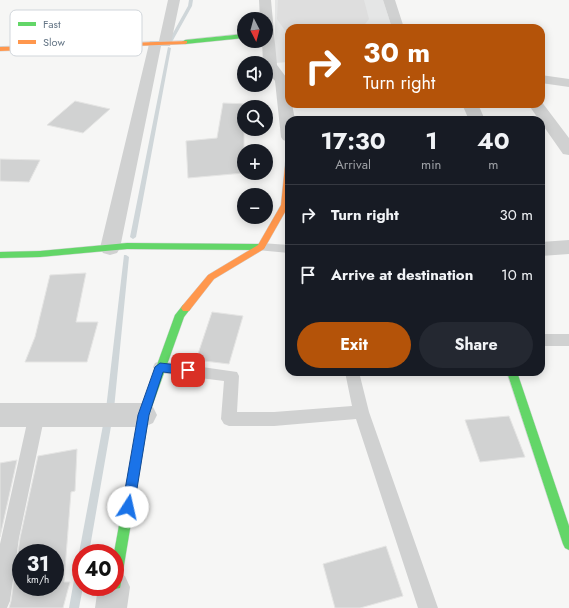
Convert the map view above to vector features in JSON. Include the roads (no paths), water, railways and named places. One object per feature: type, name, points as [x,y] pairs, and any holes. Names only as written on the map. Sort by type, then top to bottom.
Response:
[{"type":"street","points":[[110,248],[160,43],[174,0]]},
{"type":"street","points":[[265,0],[266,12]]},
{"type":"street","points":[[389,0],[397,24]]},
{"type":"street","points":[[142,44],[237,37]]},
{"type":"street","points":[[0,49],[10,48]]},
{"type":"street","points":[[273,66],[285,66]]},
{"type":"street","points":[[273,70],[282,81],[285,105]]},
{"type":"street","points":[[545,80],[569,83]]},
{"type":"street","points":[[545,117],[569,150]]},
{"type":"street","points":[[120,544],[135,415],[160,367],[180,315],[211,276],[261,247],[285,205]]},
{"type":"street","points":[[0,255],[40,254],[110,248],[261,247]]},
{"type":"street","points":[[545,249],[569,247]]},
{"type":"street","points":[[513,376],[569,544]]},
{"type":"street","points":[[0,415],[135,415]]},
{"type":"street","points":[[111,608],[113,596]]},
{"type":"lane","points":[[261,247],[285,249]]},
{"type":"lane","points":[[545,340],[569,340]]},
{"type":"lane","points":[[160,367],[232,376],[229,419],[274,419],[361,412]]},
{"type":"lane","points":[[353,376],[361,412],[428,608]]},
{"type":"lane","points":[[0,601],[10,538],[37,414]]},
{"type":"waterway","points":[[170,42],[190,6],[191,0]]},
{"type":"waterway","points":[[133,237],[169,48]]},
{"type":"waterway","points":[[86,544],[110,409],[126,257]]},
{"type":"waterway","points":[[74,608],[76,596]]}]
